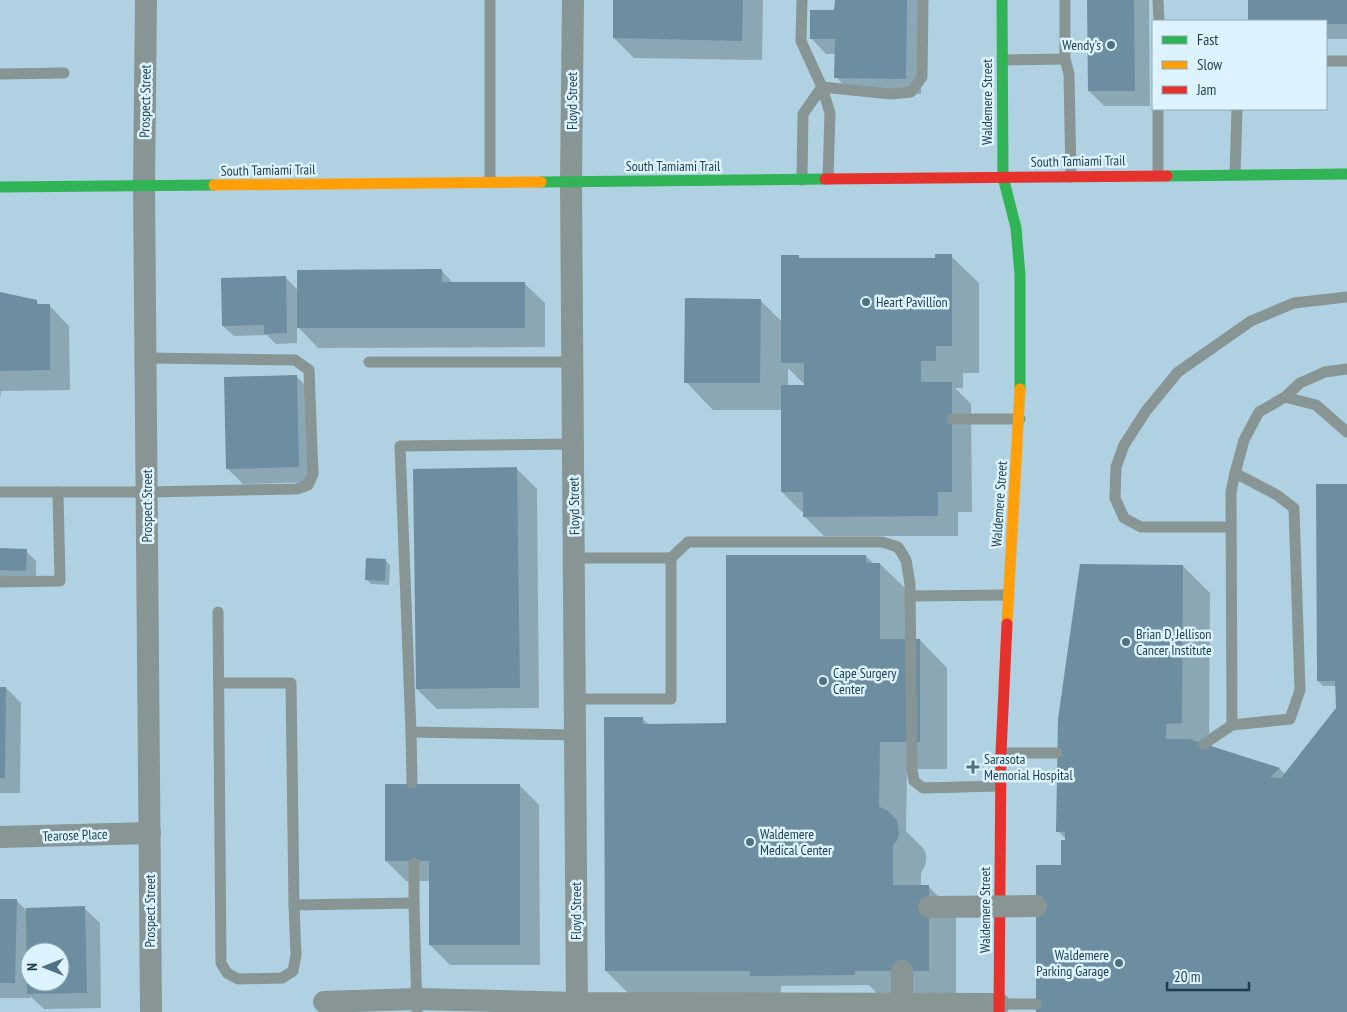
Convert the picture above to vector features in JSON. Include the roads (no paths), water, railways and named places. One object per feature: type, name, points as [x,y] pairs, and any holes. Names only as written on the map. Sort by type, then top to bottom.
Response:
[{"type":"main road","name":"Waldemere Street","points":[[999,1008],[1001,753],[1020,418],[1020,275],[1016,228],[1002,177],[1002,0]]},
{"type":"main road","name":"South Tamiami Trail","points":[[0,187],[1347,174]]},
{"type":"street","name":"Prospect Street","points":[[146,0],[144,186],[151,1012]]},
{"type":"street","name":"Floyd Street","points":[[572,0],[576,1007]]},
{"type":"street","name":"Tearose Place","points":[[0,837],[150,833]]},
{"type":"street","points":[[929,907],[1036,906]]},
{"type":"street","points":[[902,971],[902,1012]]},
{"type":"street","points":[[324,1002],[576,1007],[999,1008]]},
{"type":"lane","points":[[490,0],[490,182]]},
{"type":"lane","points":[[802,0],[801,41],[822,87],[830,113],[828,179]]},
{"type":"lane","points":[[822,87],[891,94],[911,92],[922,77],[923,0]]},
{"type":"lane","points":[[1065,0],[1065,59],[1069,74],[1071,177]]},
{"type":"lane","points":[[1158,0],[1159,20]]},
{"type":"lane","points":[[1002,60],[1065,59]]},
{"type":"lane","points":[[1327,61],[1347,61]]},
{"type":"lane","points":[[0,74],[64,73]]},
{"type":"lane","points":[[802,180],[803,114],[822,87]]},
{"type":"lane","points":[[1158,110],[1158,175]]},
{"type":"lane","points":[[1235,175],[1237,110]]},
{"type":"lane","points":[[1230,527],[1141,527],[1124,518],[1115,498],[1116,468],[1124,445],[1146,411],[1178,372],[1251,321],[1294,303],[1347,297]]},
{"type":"lane","points":[[0,492],[297,489],[308,485],[313,474],[309,370],[295,360],[146,358]]},
{"type":"lane","points":[[369,362],[573,362]]},
{"type":"lane","points":[[1232,725],[1231,492],[1244,440],[1260,412],[1285,397],[1300,383],[1325,372],[1347,369]]},
{"type":"lane","points":[[1285,397],[1316,405],[1347,432]]},
{"type":"lane","points":[[952,419],[1020,418]]},
{"type":"lane","points":[[412,783],[400,446],[573,444]]},
{"type":"lane","points":[[1204,744],[1232,725],[1290,719],[1300,690],[1294,508],[1276,495],[1235,473]]},
{"type":"lane","points":[[0,582],[60,581],[58,492]]},
{"type":"lane","points":[[574,558],[671,558],[688,542],[882,542],[898,547],[906,560],[910,584],[912,769],[914,781],[923,788],[1000,786]]},
{"type":"lane","points":[[575,699],[671,699],[671,558]]},
{"type":"lane","points":[[910,596],[1009,595]]},
{"type":"lane","points":[[218,612],[220,963],[227,973],[238,979],[267,980],[282,978],[293,970],[296,955],[291,683],[219,683]]},
{"type":"lane","points":[[411,732],[575,735]]},
{"type":"lane","points":[[1001,753],[1057,753]]},
{"type":"lane","points":[[414,863],[417,1005]]},
{"type":"lane","points":[[294,905],[414,903]]},
{"type":"lane","points":[[999,1008],[1036,1004]]},
{"type":"place","name":"Wendy's","points":[[1111,45]]},
{"type":"place","name":"Heart Pavillion","points":[[866,302]]},
{"type":"place","name":"Brian D, Jellison Cancer Institute","points":[[1126,642]]},
{"type":"place","name":"Cape Surgery Center","points":[[823,681]]},
{"type":"place","name":"Sarasota Memorial Hospital","points":[[973,767]]},
{"type":"place","name":"Waldemere Medical Center","points":[[750,842]]},
{"type":"place","name":"Waldemere Parking Garage","points":[[1119,963]]}]
